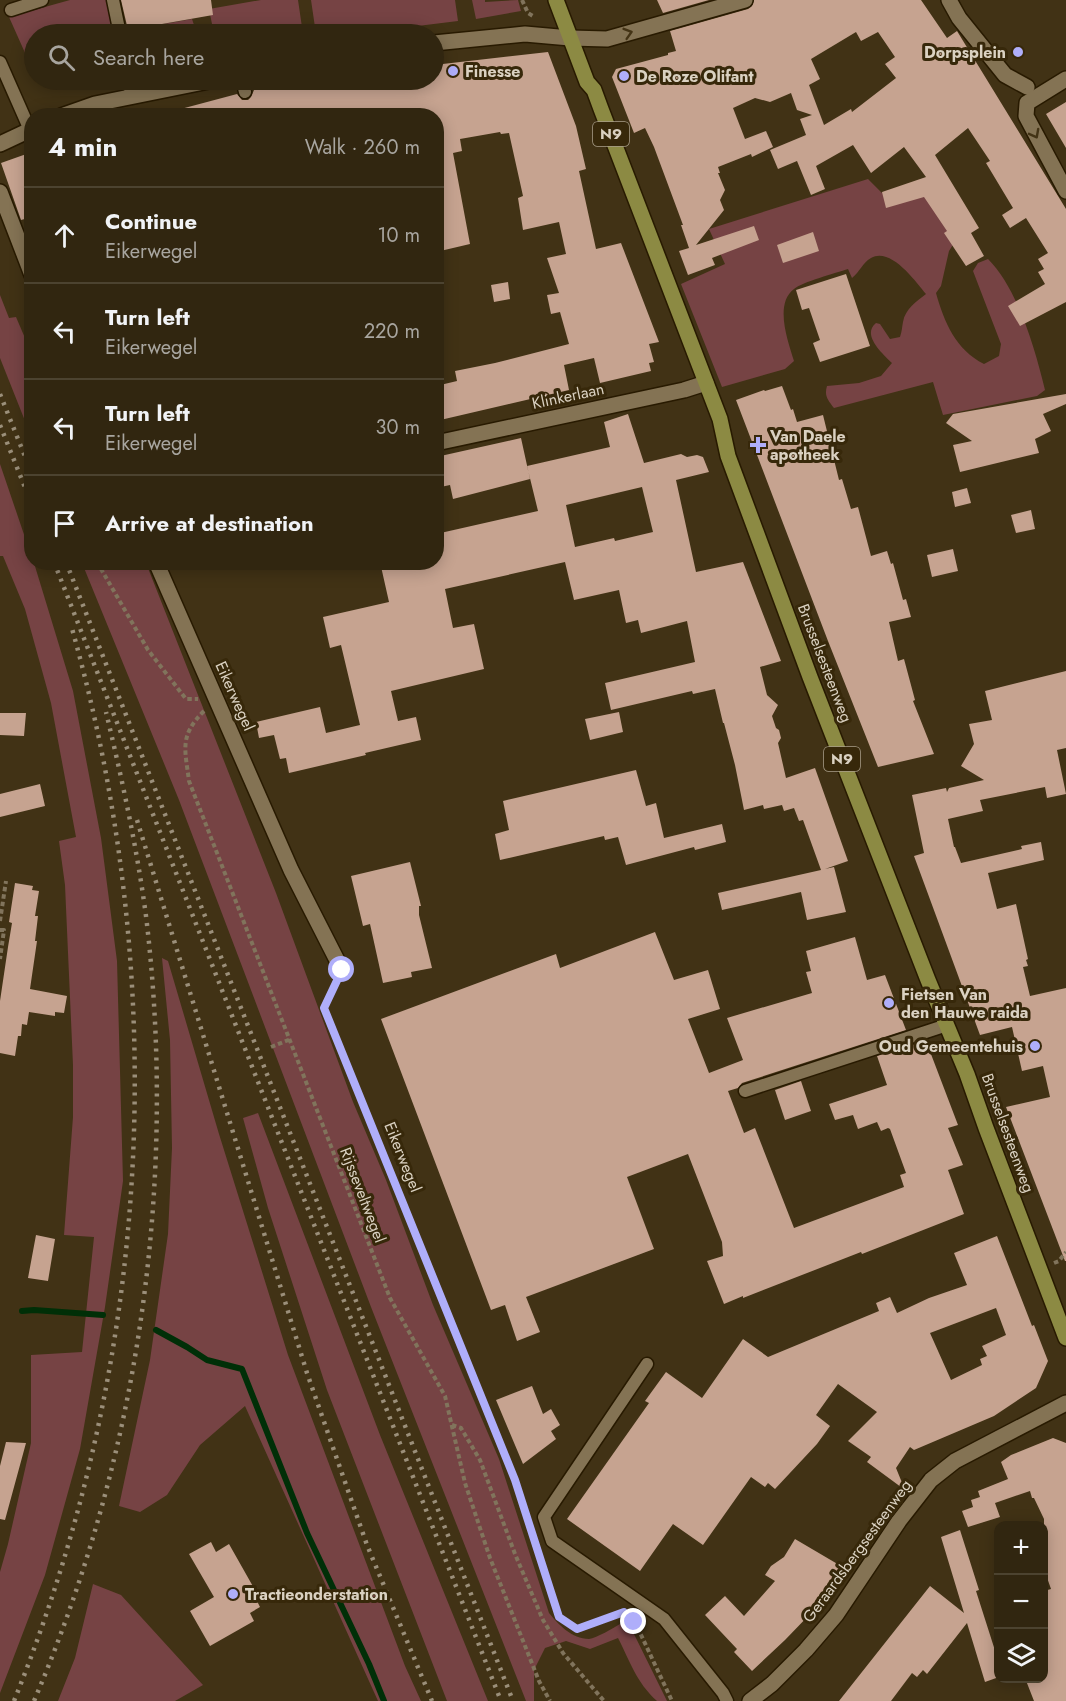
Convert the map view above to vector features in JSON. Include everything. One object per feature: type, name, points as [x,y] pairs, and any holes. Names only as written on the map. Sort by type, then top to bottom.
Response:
[{"type":"main road","name":"Brusselsesteenweg","points":[[555,2],[587,82],[594,90],[720,418],[732,467],[806,666],[927,981],[967,1074],[1066,1338]]},
{"type":"street","points":[[444,43],[525,34],[607,39],[745,0]]},
{"type":"street","points":[[949,0],[959,18],[1005,75],[1026,87]]},
{"type":"street","points":[[1066,79],[1027,103],[1026,116],[1066,191]]},
{"type":"street","points":[[84,108],[162,90]]},
{"type":"street","points":[[0,144],[24,133]]},
{"type":"street","points":[[0,192],[24,254]]},
{"type":"street","name":"Klinkerlaan","points":[[444,441],[684,390],[706,383]]},
{"type":"street","name":"Eikerwegel","points":[[160,570],[291,870],[342,970]]},
{"type":"street","name":"Geraardsbergsesteenweg","points":[[750,1701],[772,1684],[806,1650],[836,1615],[899,1521],[931,1480],[955,1461],[1066,1402]]},
{"type":"lane","points":[[11,10],[42,0]]},
{"type":"lane","points":[[113,0],[118,24]]},
{"type":"lane","points":[[0,62],[24,115]]},
{"type":"lane","points":[[130,90],[132,96]]},
{"type":"lane","points":[[745,1091],[947,1026]]},
{"type":"lane","points":[[647,1364],[544,1517],[552,1540],[664,1619],[727,1701]]},
{"type":"path","points":[[102,570],[148,650],[186,699],[217,700]]},
{"type":"path","name":"Rijsseveltwegel","points":[[217,700],[192,724],[184,743],[189,781],[390,1298],[445,1396],[465,1483],[490,1558],[539,1680],[550,1701]]},
{"type":"path","points":[[0,921],[6,881]]},
{"type":"path","points":[[0,930],[4,930],[0,959]]},
{"type":"path","name":"Eikerwegel","points":[[342,970],[324,1008],[510,1469],[530,1526]]},
{"type":"path","points":[[271,1047],[291,1039]]},
{"type":"path","points":[[451,1425],[461,1428],[480,1460],[543,1620],[563,1653],[603,1701]]},
{"type":"path","points":[[533,1537],[559,1617],[577,1629],[624,1612],[634,1622],[672,1701]]},
{"type":"shaded area","points":[[70,0],[106,0],[111,24],[24,24],[24,51],[9,17]]},
{"type":"shaded area","points":[[261,0],[298,0],[302,24],[212,24],[209,9]]},
{"type":"shaded area","points":[[311,0],[455,0],[458,21],[434,24],[315,24]]},
{"type":"shaded area","points":[[472,0],[485,0],[485,2],[518,0],[521,11],[476,19]]},
{"type":"shaded area","points":[[192,19],[194,24],[164,24]]},
{"type":"shaded area","points":[[927,178],[956,240],[949,251],[941,286],[936,293],[952,334],[966,351],[984,364],[999,356],[1001,344],[973,271],[978,263],[988,259],[999,272],[1017,303],[1036,356],[1045,390],[1037,396],[943,415],[933,382],[834,408],[826,395],[827,386],[859,383],[881,376],[892,363],[872,339],[872,328],[876,323],[880,324],[890,339],[900,337],[906,313],[926,294],[902,267],[886,257],[879,256],[868,260],[852,278],[848,269],[794,289],[785,304],[784,323],[794,361],[785,369],[722,387],[681,284],[725,264],[709,229],[868,179],[882,193]]},
{"type":"shaded area","points":[[0,295],[9,318],[16,317],[24,336],[24,418],[0,358]]},
{"type":"shaded area","points":[[0,464],[24,534],[24,570],[36,570],[73,691],[101,838],[117,961],[123,1181],[105,1307],[80,1449],[45,1575],[0,1693],[0,1572],[31,1443],[31,1355],[82,1352],[94,1237],[64,1235],[73,1117],[73,1065],[65,885],[59,841],[76,837],[51,703],[25,609],[3,556],[0,556]]},
{"type":"shaded area","points":[[85,570],[149,570],[276,893],[353,1102],[386,1180],[433,1305],[499,1459],[549,1613],[566,1630],[583,1638],[596,1637],[620,1624],[631,1628],[667,1701],[657,1701],[650,1694],[634,1671],[618,1638],[590,1649],[566,1641],[545,1648],[534,1670],[534,1701],[526,1701],[371,1307],[179,800]]},
{"type":"shaded area","points":[[162,958],[168,961],[288,1355],[405,1666],[421,1701],[378,1701],[245,1406],[200,1445],[167,1495],[140,1512],[119,1506],[150,1360],[168,1234],[172,1148],[170,1040]]},
{"type":"shaded area","points":[[258,1113],[380,1435],[488,1701],[447,1701],[327,1390],[268,1208],[243,1118]]},
{"type":"shaded area","points":[[93,1584],[121,1595],[203,1685],[175,1701],[58,1701],[75,1658]]},
{"type":"building","points":[[121,0],[211,0],[213,15],[162,24],[127,24]]},
{"type":"building","points":[[657,0],[709,0],[663,13]]},
{"type":"building","points":[[754,0],[921,0],[947,38],[957,31],[1066,209],[1066,302],[1020,326],[1008,306],[1045,284],[1038,272],[1044,269],[1038,259],[1048,253],[1026,218],[1010,228],[1002,215],[1013,208],[986,163],[990,161],[968,128],[935,155],[979,228],[971,233],[984,256],[966,266],[944,233],[947,231],[924,197],[886,208],[882,192],[926,177],[904,147],[871,173],[853,145],[816,166],[825,189],[811,195],[797,161],[778,169],[770,150],[806,135],[800,119],[812,115],[797,110],[791,93],[770,102],[755,98],[733,108],[745,139],[766,131],[773,147],[752,157],[751,154],[718,167],[725,190],[720,200],[724,210],[696,245],[754,226],[759,240],[712,258],[715,265],[688,275],[679,251],[689,248],[681,225],[683,225],[654,147],[645,128],[634,133],[612,77],[616,69],[676,51],[670,31],[752,6]],"holes":[[[856,32],[861,41],[878,32],[895,57],[885,64],[896,78],[852,112],[851,109],[824,125],[809,85],[820,79],[811,59]]]},
{"type":"building","points":[[548,52],[576,126],[586,169],[579,171],[596,249],[621,243],[659,342],[649,344],[654,362],[649,363],[651,371],[600,383],[594,358],[564,365],[569,390],[444,419],[444,384],[457,381],[455,371],[569,344],[560,312],[551,314],[547,295],[559,293],[547,258],[566,254],[559,222],[523,230],[518,198],[523,196],[509,133],[501,134],[500,132],[460,139],[462,151],[453,153],[470,244],[444,250],[444,108],[184,108],[237,94],[242,100],[248,100],[254,90],[444,90],[444,64]]},
{"type":"building","points":[[1066,102],[1066,148],[1046,114]]},
{"type":"building","points":[[24,155],[24,219],[21,220],[1,163]]},
{"type":"building","points":[[813,232],[819,251],[783,263],[777,245]]},
{"type":"building","points":[[846,274],[870,346],[820,362],[813,343],[820,340],[809,308],[802,310],[796,290]]},
{"type":"building","points":[[508,282],[510,299],[494,302],[491,285]]},
{"type":"building","points":[[782,386],[797,422],[823,415],[839,480],[842,479],[851,509],[858,507],[871,556],[887,551],[891,564],[893,563],[903,600],[906,599],[911,617],[889,622],[898,661],[904,659],[915,700],[913,701],[934,754],[878,767],[736,400]]},
{"type":"building","points":[[1066,394],[1066,404],[1043,414],[1051,431],[1035,439],[1039,453],[960,472],[953,445],[972,441],[946,423],[953,414]]},
{"type":"building","points":[[628,414],[644,463],[681,454],[687,457],[697,455],[703,457],[709,472],[676,480],[696,572],[743,562],[781,661],[760,667],[767,695],[778,705],[772,716],[781,738],[778,743],[786,778],[815,768],[848,861],[825,869],[834,867],[846,912],[807,920],[801,892],[722,910],[718,893],[821,870],[803,820],[799,821],[794,808],[784,811],[782,805],[764,809],[763,805],[744,810],[715,689],[693,694],[692,691],[611,710],[605,683],[695,662],[687,621],[641,633],[638,620],[626,623],[619,590],[574,600],[565,562],[445,589],[453,628],[474,624],[484,669],[391,691],[398,721],[416,717],[421,740],[289,773],[286,758],[280,759],[274,735],[259,738],[256,722],[320,707],[326,733],[360,725],[341,645],[330,648],[323,617],[389,602],[382,570],[444,570],[444,532],[538,511],[527,466],[610,447],[604,422]],"holes":[[[642,487],[653,532],[615,541],[614,538],[575,547],[566,505]]]},
{"type":"building","points":[[521,438],[530,479],[453,499],[450,485],[444,486],[444,455]]},
{"type":"building","points":[[967,488],[971,503],[955,507],[952,492]]},
{"type":"building","points":[[1031,510],[1035,529],[1016,533],[1011,515]]},
{"type":"building","points":[[953,549],[958,571],[932,577],[927,555]]},
{"type":"building","points":[[1066,671],[1066,748],[1057,750],[1066,794],[1047,798],[1045,787],[980,800],[983,811],[948,819],[954,847],[961,863],[1022,849],[1021,846],[1041,842],[1044,860],[988,873],[997,909],[1016,904],[1028,959],[1026,960],[1028,966],[1023,967],[1030,996],[1066,988],[1065,1261],[1006,1107],[1050,1097],[1043,1066],[1022,1071],[1012,1027],[980,1035],[914,856],[924,853],[912,795],[946,788],[947,792],[949,788],[984,780],[961,766],[974,744],[969,724],[992,720],[985,691]]},
{"type":"building","points":[[619,712],[623,732],[590,740],[585,719]]},
{"type":"building","points":[[0,713],[26,713],[24,736],[0,735]]},
{"type":"building","points":[[636,770],[646,806],[656,803],[664,838],[722,824],[726,842],[695,850],[694,847],[626,865],[618,837],[605,840],[604,836],[500,860],[495,834],[509,830],[503,801]]},
{"type":"building","points":[[40,784],[45,806],[0,817],[0,794]]},
{"type":"building","points":[[410,862],[421,906],[419,906],[419,915],[432,968],[411,972],[412,977],[383,983],[370,924],[363,926],[351,876]]},
{"type":"building","points":[[15,883],[33,886],[32,890],[39,891],[35,916],[38,916],[35,941],[37,941],[30,989],[67,996],[64,1013],[55,1012],[55,1016],[29,1012],[27,1025],[22,1024],[21,1036],[18,1036],[15,1056],[0,1053],[0,1001],[12,923],[9,922]]},
{"type":"building","points":[[655,932],[674,980],[708,970],[720,1009],[688,1019],[709,1073],[743,1060],[727,1018],[812,993],[806,972],[811,971],[806,951],[855,937],[867,980],[885,975],[906,1030],[742,1083],[738,1088],[728,1091],[744,1133],[755,1128],[794,1228],[904,1187],[900,1175],[906,1173],[890,1129],[881,1131],[877,1122],[858,1129],[853,1115],[835,1120],[829,1104],[887,1085],[877,1056],[926,1041],[958,1125],[948,1128],[963,1165],[948,1170],[964,1214],[724,1304],[707,1261],[723,1256],[722,1242],[688,1154],[627,1177],[654,1249],[526,1297],[540,1332],[517,1341],[505,1305],[491,1310],[381,1019],[556,954],[560,968]]},
{"type":"building","points":[[801,1081],[811,1111],[785,1120],[775,1090]]},
{"type":"building","points":[[36,1235],[55,1239],[48,1281],[28,1278]]},
{"type":"building","points":[[997,1236],[1048,1361],[1036,1388],[994,1416],[914,1450],[910,1447],[896,1468],[905,1490],[867,1462],[871,1457],[848,1441],[877,1412],[838,1384],[816,1415],[830,1426],[817,1444],[775,1489],[768,1483],[765,1487],[751,1477],[703,1545],[673,1524],[640,1571],[567,1519],[649,1403],[645,1401],[666,1372],[702,1398],[743,1339],[768,1357],[879,1311],[876,1303],[890,1297],[897,1313],[929,1298],[967,1285],[954,1253]],"holes":[[[996,1308],[1006,1335],[982,1346],[987,1356],[980,1359],[982,1365],[951,1380],[930,1333]]]},
{"type":"building","points":[[532,1386],[543,1414],[551,1409],[560,1425],[551,1431],[556,1439],[523,1464],[496,1400]]},
{"type":"building","points":[[1053,1438],[1066,1443],[1066,1701],[1034,1701],[1027,1683],[1048,1683],[1048,1590],[1051,1589],[1048,1580],[1048,1521],[1044,1521],[1030,1491],[995,1503],[1000,1517],[968,1527],[962,1511],[973,1507],[971,1500],[980,1497],[978,1491],[1008,1479],[1001,1462],[1011,1455]]},
{"type":"building","points":[[6,1442],[26,1443],[5,1520],[0,1519],[0,1466]]},
{"type":"building","points":[[960,1530],[994,1647],[994,1679],[985,1682],[967,1623],[927,1674],[923,1670],[917,1677],[912,1673],[891,1701],[839,1701],[930,1586],[964,1613],[941,1537]]},
{"type":"building","points":[[795,1539],[846,1569],[812,1612],[752,1671],[734,1652],[737,1649],[705,1615],[725,1596],[744,1616],[775,1581],[765,1575],[771,1566],[784,1557]]},
{"type":"building","name":"Tractieonderstation","points":[[211,1542],[216,1552],[229,1544],[255,1590],[252,1591],[260,1607],[250,1613],[254,1621],[210,1646],[190,1611],[214,1597],[189,1554]]},
{"type":"waterway","points":[[22,1311],[103,1315]]},
{"type":"waterway","points":[[156,1330],[207,1360],[242,1369],[307,1533],[384,1701]]},
{"type":"railway","points":[[0,394],[24,454]]},
{"type":"railway","points":[[0,425],[24,485]]},
{"type":"railway","points":[[57,570],[501,1701]]},
{"type":"railway","points":[[69,570],[513,1701]]},
{"type":"railway","points":[[14,1701],[60,1570],[96,1438],[120,1303],[132,1168],[134,1031],[124,895],[103,760],[71,625]]},
{"type":"railway","points":[[34,1701],[70,1608],[100,1512],[124,1415],[141,1316],[152,1216],[157,1116],[155,1016],[146,916],[129,814],[106,712]]},
{"type":"railway","points":[[137,820],[307,1373],[367,1545],[432,1701]]},
{"type":"place","name":"Dorpsplein","points":[[1018,52]]},
{"type":"place","name":"Finesse","points":[[453,71]]},
{"type":"place","name":"De Roze Olifant","points":[[624,76]]},
{"type":"place","name":"Van Daele apotheek","points":[[758,445]]},
{"type":"place","name":"Fietsen Van den Hauwe raida","points":[[889,1003]]},
{"type":"place","name":"Oud Gemeentehuis","points":[[1035,1046]]},
{"type":"place","name":"Tractieonderstation","points":[[233,1594]]},
{"type":"route","points":[[342,970],[324,1008],[515,1480],[559,1617],[577,1629],[624,1612],[634,1622]]}]
